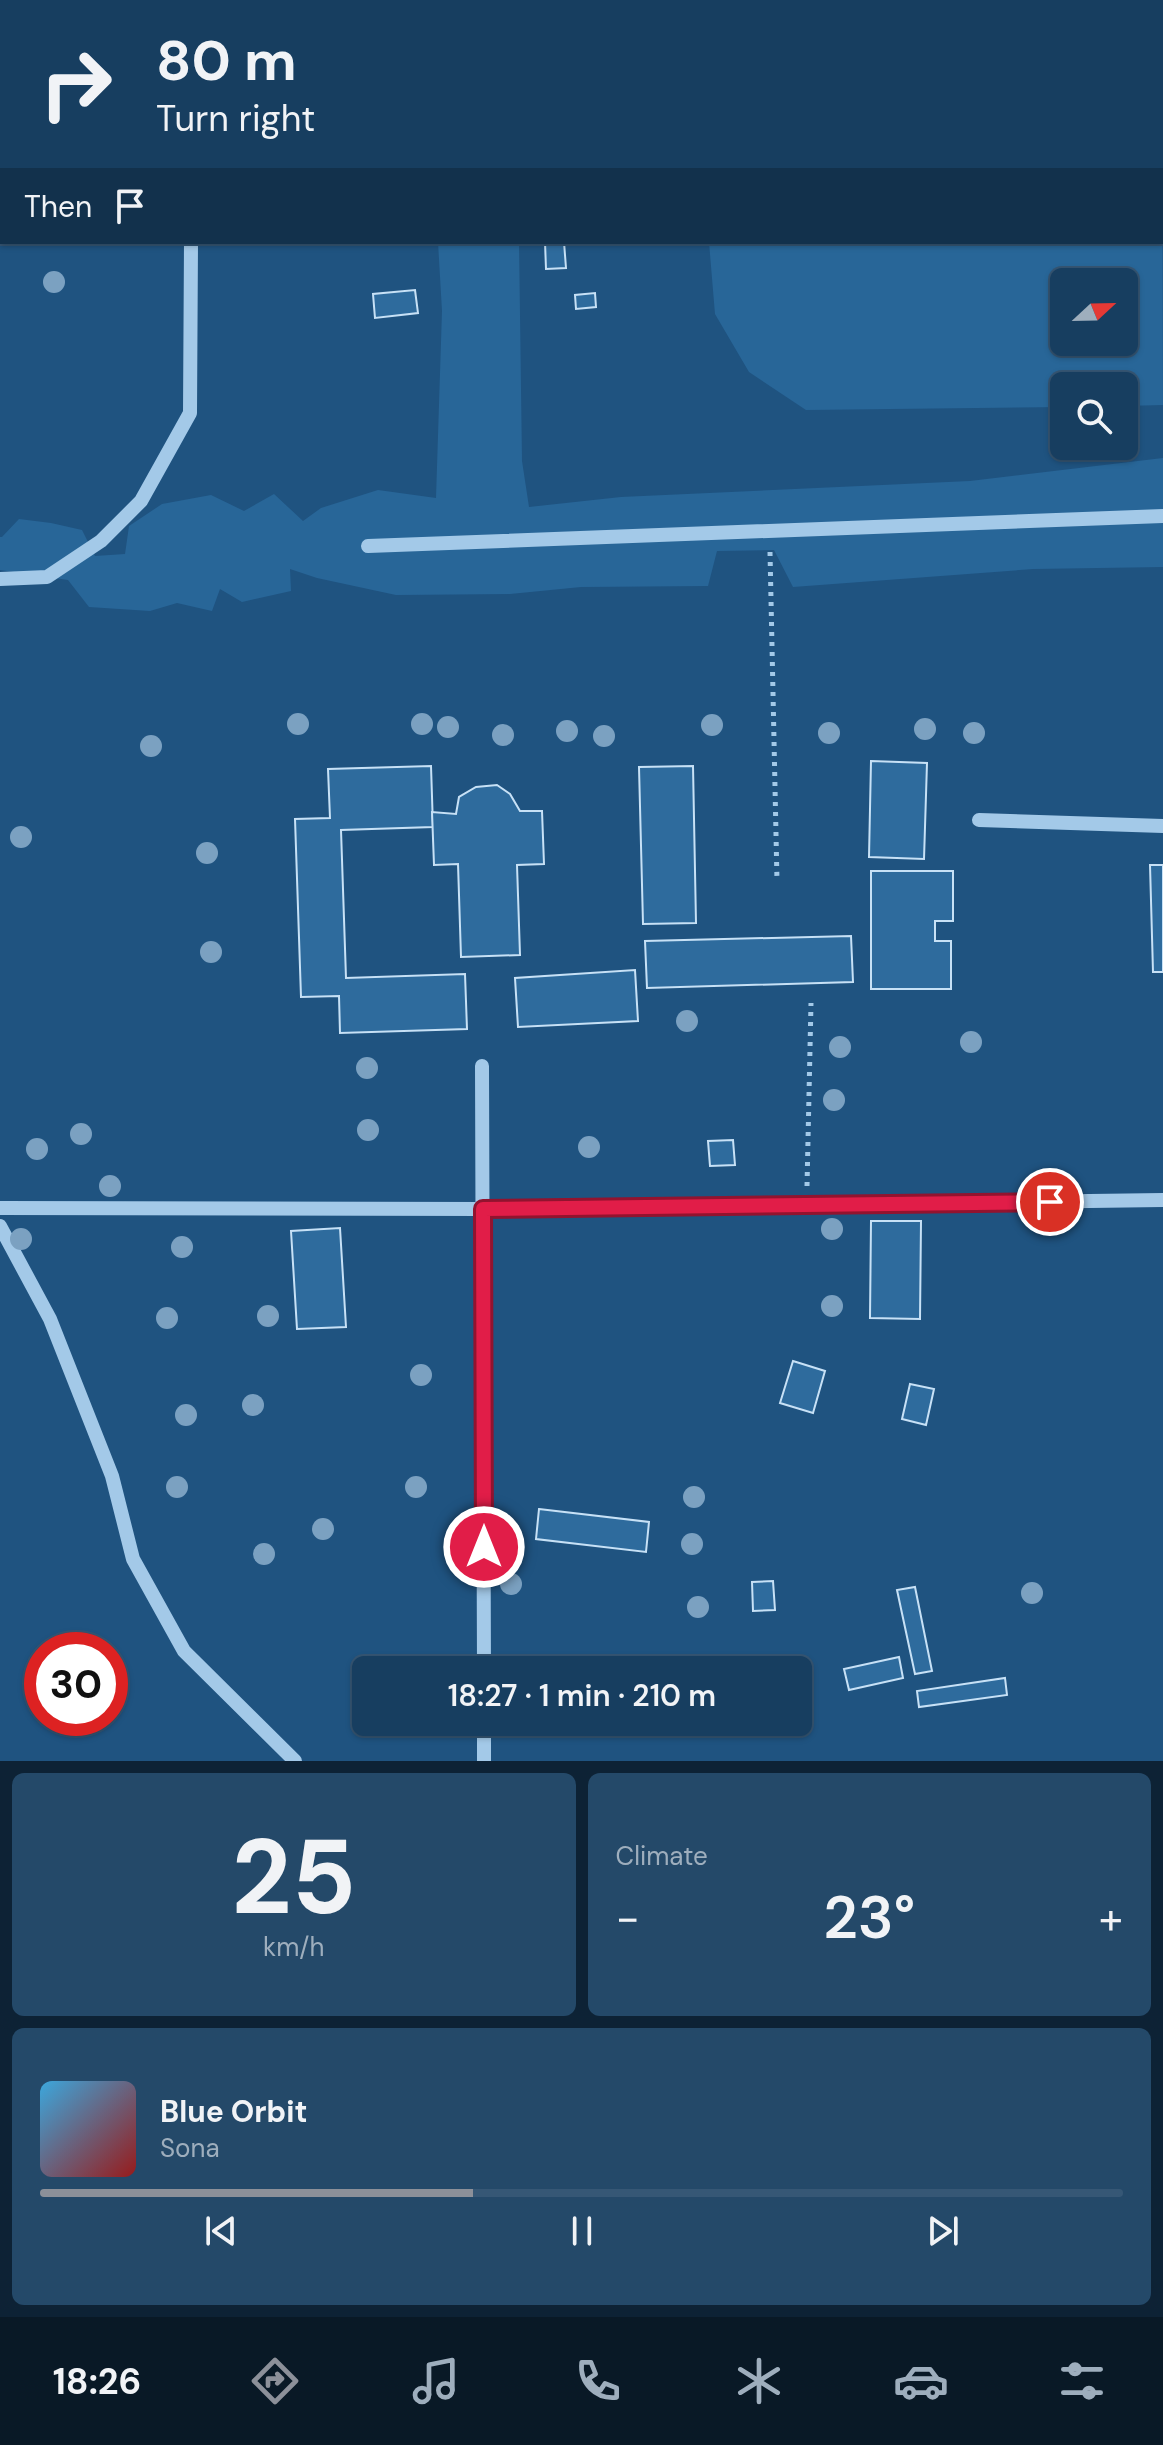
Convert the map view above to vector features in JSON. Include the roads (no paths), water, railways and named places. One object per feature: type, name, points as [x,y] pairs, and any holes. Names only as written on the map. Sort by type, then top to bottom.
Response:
[{"type":"street","points":[[0,579],[47,577],[101,541],[141,501],[190,413],[191,244]]},
{"type":"street","points":[[368,546],[1163,516]]},
{"type":"street","points":[[979,820],[1163,826]]},
{"type":"street","points":[[482,1066],[484,1656]]},
{"type":"street","points":[[0,1208],[483,1209],[1163,1200]]},
{"type":"street","points":[[0,1226],[50,1319],[112,1476],[133,1559],[184,1651],[295,1761]]},
{"type":"street","points":[[484,1736],[484,1761]]}]
